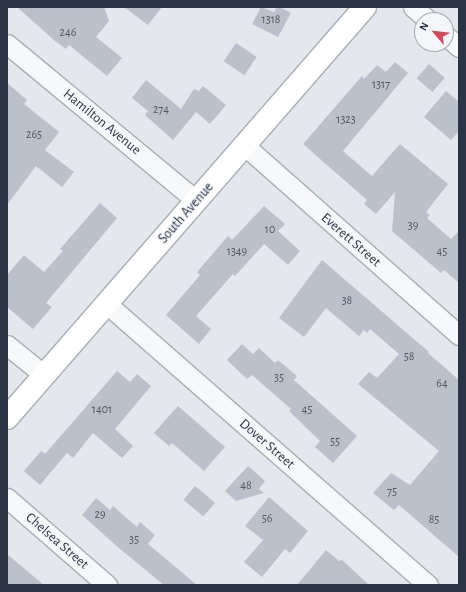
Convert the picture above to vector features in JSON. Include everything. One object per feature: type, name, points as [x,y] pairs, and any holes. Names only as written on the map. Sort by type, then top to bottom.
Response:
[{"type":"main road","name":"South Avenue","points":[[7,418],[365,7]]},
{"type":"street","name":"Hamilton Avenue","points":[[7,44],[197,200]]},
{"type":"street","name":"Everett Street","points":[[244,145],[459,335]]},
{"type":"street","name":"Dover Street","points":[[107,304],[428,585]]},
{"type":"street","points":[[7,345],[44,375]]},
{"type":"street","name":"Chelsea Street","points":[[7,498],[108,585]]},
{"type":"building","points":[[17,7],[104,7],[109,21],[96,37],[122,58],[107,76],[69,45],[66,49],[55,41]]},
{"type":"building","points":[[124,7],[162,7],[148,25]]},
{"type":"building","points":[[261,7],[274,12],[277,7],[280,7],[291,13],[278,37],[252,24]]},
{"type":"building","points":[[236,43],[257,57],[244,75],[224,61]]},
{"type":"building","points":[[395,62],[408,73],[343,151],[372,176],[400,144],[448,184],[426,212],[430,215],[427,218],[451,239],[459,231],[459,283],[444,270],[441,273],[392,231],[395,192],[376,214],[364,204],[367,200],[303,144],[362,76],[364,79],[377,65],[386,72]]},
{"type":"building","points":[[429,64],[445,78],[432,92],[417,78]]},
{"type":"building","points":[[146,80],[181,109],[194,89],[199,91],[203,86],[226,105],[210,124],[196,112],[173,140],[145,115],[148,111],[132,98]]},
{"type":"building","points":[[7,83],[27,100],[24,104],[59,132],[45,150],[74,172],[62,187],[36,166],[7,205]]},
{"type":"building","points":[[446,91],[459,102],[459,131],[451,140],[424,117]]},
{"type":"building","points":[[100,203],[117,218],[46,303],[52,307],[33,329],[7,307],[7,275],[24,255],[44,272],[63,251],[60,249]]},
{"type":"building","points":[[264,206],[285,224],[278,231],[300,251],[288,265],[264,244],[235,276],[233,274],[196,316],[211,329],[199,344],[166,315],[200,275],[197,272],[228,236],[232,240]]},
{"type":"building","points":[[322,260],[429,352],[428,353],[459,380],[459,557],[399,505],[394,510],[373,493],[391,473],[410,485],[439,451],[358,384],[369,372],[377,378],[399,354],[370,329],[367,333],[364,330],[359,336],[326,308],[304,337],[279,318]]},
{"type":"building","points":[[242,344],[253,354],[259,348],[275,363],[278,360],[297,376],[294,380],[357,436],[333,463],[315,447],[320,441],[289,411],[291,409],[252,375],[247,379],[227,360]]},
{"type":"building","points":[[117,371],[130,382],[137,374],[151,386],[115,429],[133,446],[122,458],[93,433],[73,458],[67,453],[40,485],[24,471],[41,451],[45,454]]},
{"type":"building","points":[[178,406],[225,447],[204,471],[172,443],[169,446],[154,433]]},
{"type":"building","points":[[248,466],[265,481],[259,489],[264,493],[236,501],[225,491]]},
{"type":"building","points":[[195,486],[215,503],[203,517],[183,500]]},
{"type":"building","points":[[269,497],[308,531],[290,553],[285,549],[262,577],[244,562],[263,540],[245,526]]},
{"type":"building","points":[[96,498],[110,510],[113,506],[137,527],[140,522],[155,535],[148,544],[197,585],[164,585],[120,549],[82,515]]},
{"type":"building","points":[[326,550],[339,561],[342,560],[369,585],[297,585]]},
{"type":"building","points":[[7,554],[44,585],[7,585]]}]
